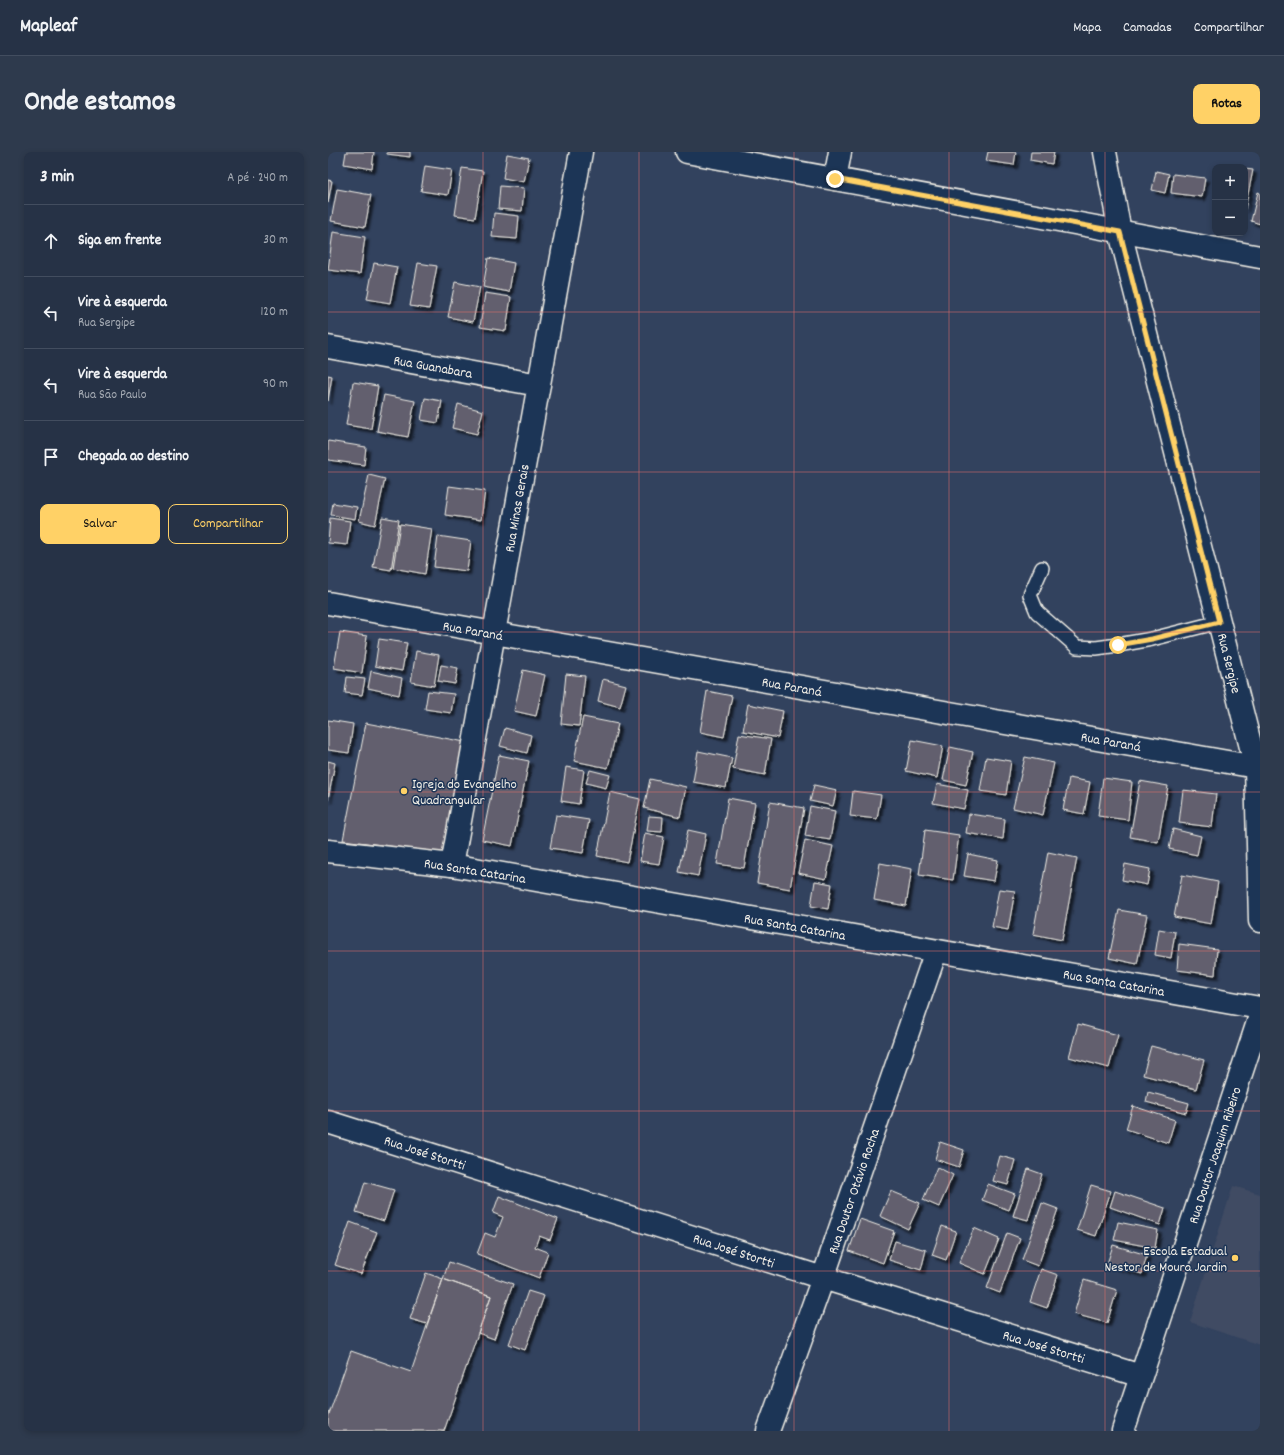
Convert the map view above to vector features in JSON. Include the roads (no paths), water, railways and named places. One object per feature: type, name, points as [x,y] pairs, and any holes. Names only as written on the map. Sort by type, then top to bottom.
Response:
[{"type":"street","name":"Rua Minas Gerais","points":[[452,865],[581,152]]},
{"type":"street","points":[[687,152],[1260,257]]},
{"type":"street","points":[[835,179],[840,152]]},
{"type":"street","name":"Rua Sergipe","points":[[1105,152],[1120,232],[1256,767],[1260,921]]},
{"type":"street","name":"Rua Guanabara","points":[[328,347],[539,385]]},
{"type":"street","name":"Rua Paraná","points":[[328,603],[494,634],[1256,767]]},
{"type":"street","name":"Rua Santa Catarina","points":[[328,851],[452,865],[1260,1008]]},
{"type":"street","name":"Rua Doutor Otávio Rocha","points":[[768,1431],[823,1278],[936,951]]},
{"type":"street","name":"Rua Doutor Joaquim Ribeiro","points":[[1123,1431],[1260,1016]]},
{"type":"street","name":"Rua José Stortti","points":[[328,1122],[823,1278],[1141,1376]]},
{"type":"lane","points":[[1042,568],[1030,595],[1037,612],[1077,647],[1096,648],[1152,639],[1219,622]]},
{"type":"place","name":"Igreja do Evangelho Quadrangular","points":[[404,791]]},
{"type":"place","name":"Escola Estadual Nestor de Moura Jardin","points":[[1235,1258]]}]
